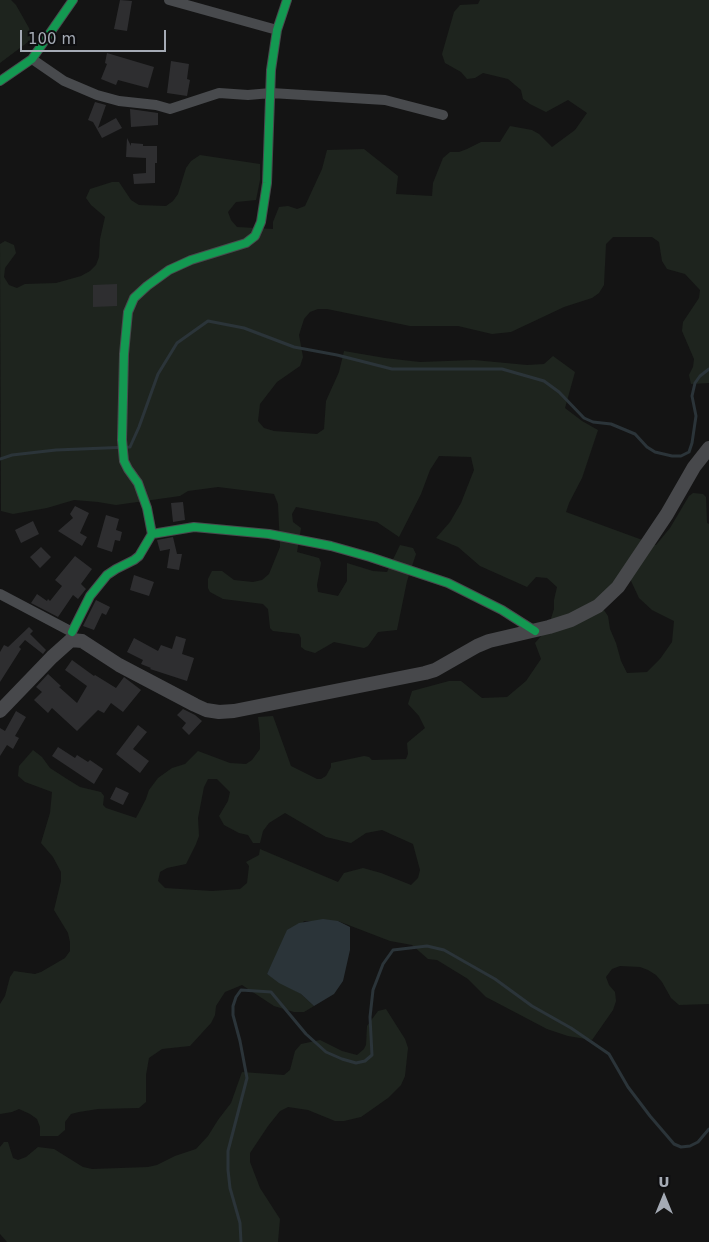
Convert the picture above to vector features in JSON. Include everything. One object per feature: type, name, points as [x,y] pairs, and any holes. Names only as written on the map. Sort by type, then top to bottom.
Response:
[{"type":"main road","points":[[0,711],[72,636],[119,665],[195,705],[206,710],[219,712],[243,709],[425,673],[435,670],[489,641],[535,631],[571,620],[598,606],[609,597],[642,552],[694,467],[709,448]]},
{"type":"street","points":[[0,81],[32,59],[73,0]]},
{"type":"street","points":[[169,0],[277,30]]},
{"type":"street","points":[[0,594],[72,636],[90,596],[107,575],[139,556],[152,534],[147,508],[138,482],[124,461],[122,440],[124,354],[128,312],[134,298],[169,270],[191,260],[246,243],[255,236],[261,222],[268,184],[271,70],[277,30],[287,0]]},
{"type":"street","points":[[32,59],[64,81],[97,95],[119,101],[156,105],[170,109],[219,93],[248,95],[270,93],[384,100],[443,115]]},
{"type":"street","points":[[152,534],[194,527],[269,534],[331,546],[448,583],[502,610],[535,631]]},
{"type":"shaded area","points":[[0,0],[11,0],[16,5],[29,28],[32,39],[0,63]]},
{"type":"shaded area","points":[[480,0],[709,0],[709,383],[691,384],[689,375],[694,359],[682,331],[683,322],[699,298],[700,290],[685,274],[667,269],[662,261],[659,242],[652,237],[613,237],[606,244],[604,285],[599,293],[592,298],[564,307],[511,332],[492,334],[458,326],[410,326],[327,309],[318,309],[310,312],[304,319],[299,335],[303,357],[300,366],[277,382],[260,404],[258,421],[264,428],[274,431],[317,434],[324,429],[326,401],[339,372],[344,351],[420,362],[474,360],[527,365],[544,364],[553,356],[575,372],[565,408],[598,430],[582,478],[566,512],[656,545],[670,528],[689,496],[693,493],[703,494],[706,497],[707,523],[709,524],[709,1004],[679,1005],[671,998],[656,975],[640,967],[620,966],[612,969],[606,977],[609,985],[615,992],[616,1001],[613,1010],[592,1040],[568,1036],[547,1029],[486,997],[468,979],[437,960],[428,959],[412,945],[390,941],[338,921],[304,921],[274,961],[267,974],[301,994],[314,1006],[304,1012],[294,1012],[274,1006],[242,985],[225,992],[216,1006],[215,1015],[211,1023],[190,1046],[162,1049],[149,1058],[146,1075],[146,1102],[139,1108],[98,1109],[71,1114],[65,1122],[65,1130],[58,1136],[40,1136],[40,1127],[37,1119],[30,1114],[19,1109],[0,1114],[0,1004],[5,996],[10,977],[14,971],[35,974],[41,972],[65,958],[70,951],[68,933],[54,910],[61,881],[61,872],[53,857],[41,843],[50,813],[52,792],[25,782],[18,776],[19,766],[33,750],[42,757],[50,768],[67,779],[80,787],[101,792],[104,796],[103,805],[106,808],[136,818],[149,790],[158,778],[172,768],[185,764],[198,751],[230,763],[246,764],[252,760],[260,749],[258,717],[273,716],[291,766],[317,779],[326,776],[331,763],[364,756],[372,760],[406,759],[408,754],[407,743],[425,728],[419,716],[408,704],[412,691],[449,681],[461,681],[482,698],[507,697],[526,681],[541,659],[535,643],[548,628],[554,609],[557,587],[547,578],[536,577],[527,587],[480,566],[458,547],[436,538],[450,522],[461,503],[474,470],[471,457],[439,456],[430,470],[421,494],[399,537],[377,522],[296,507],[292,514],[293,522],[301,528],[297,552],[319,558],[321,563],[317,585],[318,592],[338,596],[347,581],[347,563],[373,571],[387,572],[400,545],[413,548],[416,554],[407,581],[397,630],[378,632],[368,646],[364,648],[334,642],[315,653],[305,650],[301,647],[299,634],[273,631],[270,628],[268,609],[263,604],[223,599],[210,592],[208,579],[212,571],[222,571],[234,580],[253,582],[262,580],[269,574],[280,547],[278,504],[274,494],[218,487],[188,491],[180,496],[116,505],[74,500],[47,508],[13,514],[1,511],[0,244],[5,241],[14,245],[16,253],[5,268],[4,277],[9,285],[17,288],[25,284],[56,283],[81,276],[96,265],[105,217],[86,198],[90,189],[112,182],[119,182],[131,200],[139,205],[166,206],[178,194],[186,168],[191,161],[200,155],[260,164],[260,180],[256,200],[236,202],[228,212],[231,220],[237,227],[273,229],[273,222],[279,207],[288,206],[297,209],[305,206],[322,169],[327,150],[364,149],[398,176],[396,194],[432,196],[433,183],[443,158],[450,152],[459,152],[481,142],[500,142],[510,126],[532,130],[552,147],[575,130],[587,113],[568,100],[546,112],[523,99],[521,90],[508,79],[483,73],[475,78],[467,79],[461,72],[445,63],[442,54],[454,12],[460,5],[478,4]],"holes":[[[625,568],[639,598],[652,610],[674,621],[672,642],[660,659],[647,672],[627,673],[610,629],[608,616],[597,600],[618,581]],[[208,779],[217,779],[230,792],[228,801],[219,816],[224,825],[239,833],[248,835],[253,843],[260,843],[263,831],[269,823],[285,813],[326,837],[351,843],[366,833],[382,830],[413,844],[420,870],[418,878],[411,885],[363,868],[344,873],[338,882],[260,849],[259,855],[246,862],[249,866],[247,883],[240,889],[212,891],[165,888],[158,881],[160,872],[167,868],[186,864],[196,844],[199,836],[198,818],[204,787]]]},
{"type":"shaded area","points":[[323,919],[338,921],[350,927],[350,950],[343,981],[334,994],[314,1006],[301,994],[279,983],[267,974],[287,930],[299,923]]},
{"type":"shaded area","points":[[386,1009],[405,1039],[408,1048],[405,1076],[401,1085],[388,1098],[361,1117],[344,1121],[335,1121],[308,1110],[288,1107],[280,1111],[250,1153],[250,1162],[260,1188],[280,1219],[278,1242],[7,1242],[0,1234],[0,1147],[4,1142],[8,1142],[13,1158],[18,1160],[26,1157],[38,1147],[54,1149],[83,1167],[92,1169],[157,1165],[196,1149],[208,1136],[231,1103],[242,1072],[284,1075],[290,1070],[295,1051],[301,1044],[320,1040],[342,1051],[357,1055],[366,1045],[367,1026],[378,1011]]},
{"type":"building","points":[[120,0],[132,1],[127,31],[114,29]]},
{"type":"building","points":[[107,53],[154,67],[148,88],[118,80],[116,85],[101,79],[107,64],[105,63]]},
{"type":"building","points":[[171,61],[189,64],[187,79],[190,80],[187,96],[167,93]]},
{"type":"building","points":[[95,102],[106,105],[98,128],[116,118],[122,128],[102,138],[93,122],[88,120]]},
{"type":"building","points":[[130,109],[158,113],[158,125],[131,127]]},
{"type":"building","points":[[127,138],[131,146],[131,143],[143,144],[143,146],[157,146],[155,183],[134,184],[133,174],[146,173],[146,158],[126,157]]},
{"type":"building","points":[[117,284],[117,306],[93,307],[93,285]]},
{"type":"building","points":[[183,502],[185,520],[173,522],[171,503]]},
{"type":"building","points":[[75,506],[89,513],[80,533],[87,537],[82,546],[58,531],[73,518],[70,514]]},
{"type":"building","points":[[106,515],[119,519],[116,530],[122,532],[120,541],[115,540],[112,552],[97,547]]},
{"type":"building","points":[[33,521],[39,534],[21,543],[15,530]]},
{"type":"building","points":[[173,537],[177,554],[182,554],[179,570],[167,568],[170,549],[160,551],[157,540]]},
{"type":"building","points":[[41,547],[51,557],[40,568],[30,557]]},
{"type":"building","points":[[75,556],[92,569],[81,584],[86,589],[78,599],[73,595],[58,617],[31,603],[37,594],[50,601],[62,586],[55,580]]},
{"type":"building","points":[[134,575],[154,582],[149,596],[130,590]]},
{"type":"building","points":[[96,600],[110,607],[106,615],[102,613],[94,630],[83,626]]},
{"type":"building","points":[[29,627],[33,631],[30,634],[46,650],[43,654],[25,640],[19,647],[21,649],[0,682],[0,652],[4,645],[8,647]]},
{"type":"building","points":[[176,636],[186,639],[182,654],[194,658],[187,681],[150,669],[141,664],[143,660],[127,652],[134,638],[158,651],[161,645],[172,649]]},
{"type":"building","points":[[72,660],[94,676],[116,688],[124,677],[141,690],[123,712],[111,703],[104,713],[98,710],[77,731],[52,708],[48,713],[34,700],[42,692],[36,687],[48,674],[77,703],[87,686],[65,670]]},
{"type":"building","points":[[183,709],[202,721],[189,735],[182,728],[186,723],[177,715]]},
{"type":"building","points":[[16,711],[26,717],[15,736],[19,738],[13,749],[7,745],[0,756],[0,728],[5,731]]},
{"type":"building","points":[[138,725],[147,732],[133,749],[149,761],[140,773],[116,754]]},
{"type":"building","points":[[58,747],[75,758],[77,755],[88,762],[90,760],[103,769],[94,784],[52,756]]},
{"type":"building","points":[[116,787],[129,793],[123,805],[110,799]]},
{"type":"waterway","points":[[0,459],[12,455],[56,450],[130,447],[158,374],[177,343],[208,321],[244,328],[294,347],[337,355],[392,369],[502,369],[544,381],[559,392],[584,418],[593,422],[611,424],[635,434],[647,447],[655,452],[672,456],[681,456],[689,452],[696,416],[692,396],[695,383],[709,369]]},
{"type":"waterway","points":[[241,1242],[240,1223],[230,1188],[228,1170],[228,1151],[247,1078],[233,1015],[236,997],[241,990],[271,992],[306,1034],[326,1052],[356,1063],[365,1061],[372,1055],[370,1017],[373,990],[383,964],[393,950],[427,946],[444,950],[495,979],[532,1006],[571,1028],[609,1054],[628,1087],[674,1144],[681,1147],[690,1146],[698,1142],[709,1129]]},
{"type":"cycle path","points":[[0,81],[32,59],[73,0]]},
{"type":"cycle path","points":[[152,534],[147,508],[138,483],[124,461],[122,440],[124,354],[128,312],[134,298],[169,270],[191,260],[246,243],[255,236],[261,222],[267,183],[271,70],[277,30],[287,0]]},
{"type":"cycle path","points":[[72,632],[90,596],[107,575],[139,556],[152,534],[194,527],[269,534],[331,546],[370,557],[448,583],[502,610],[535,631]]}]
